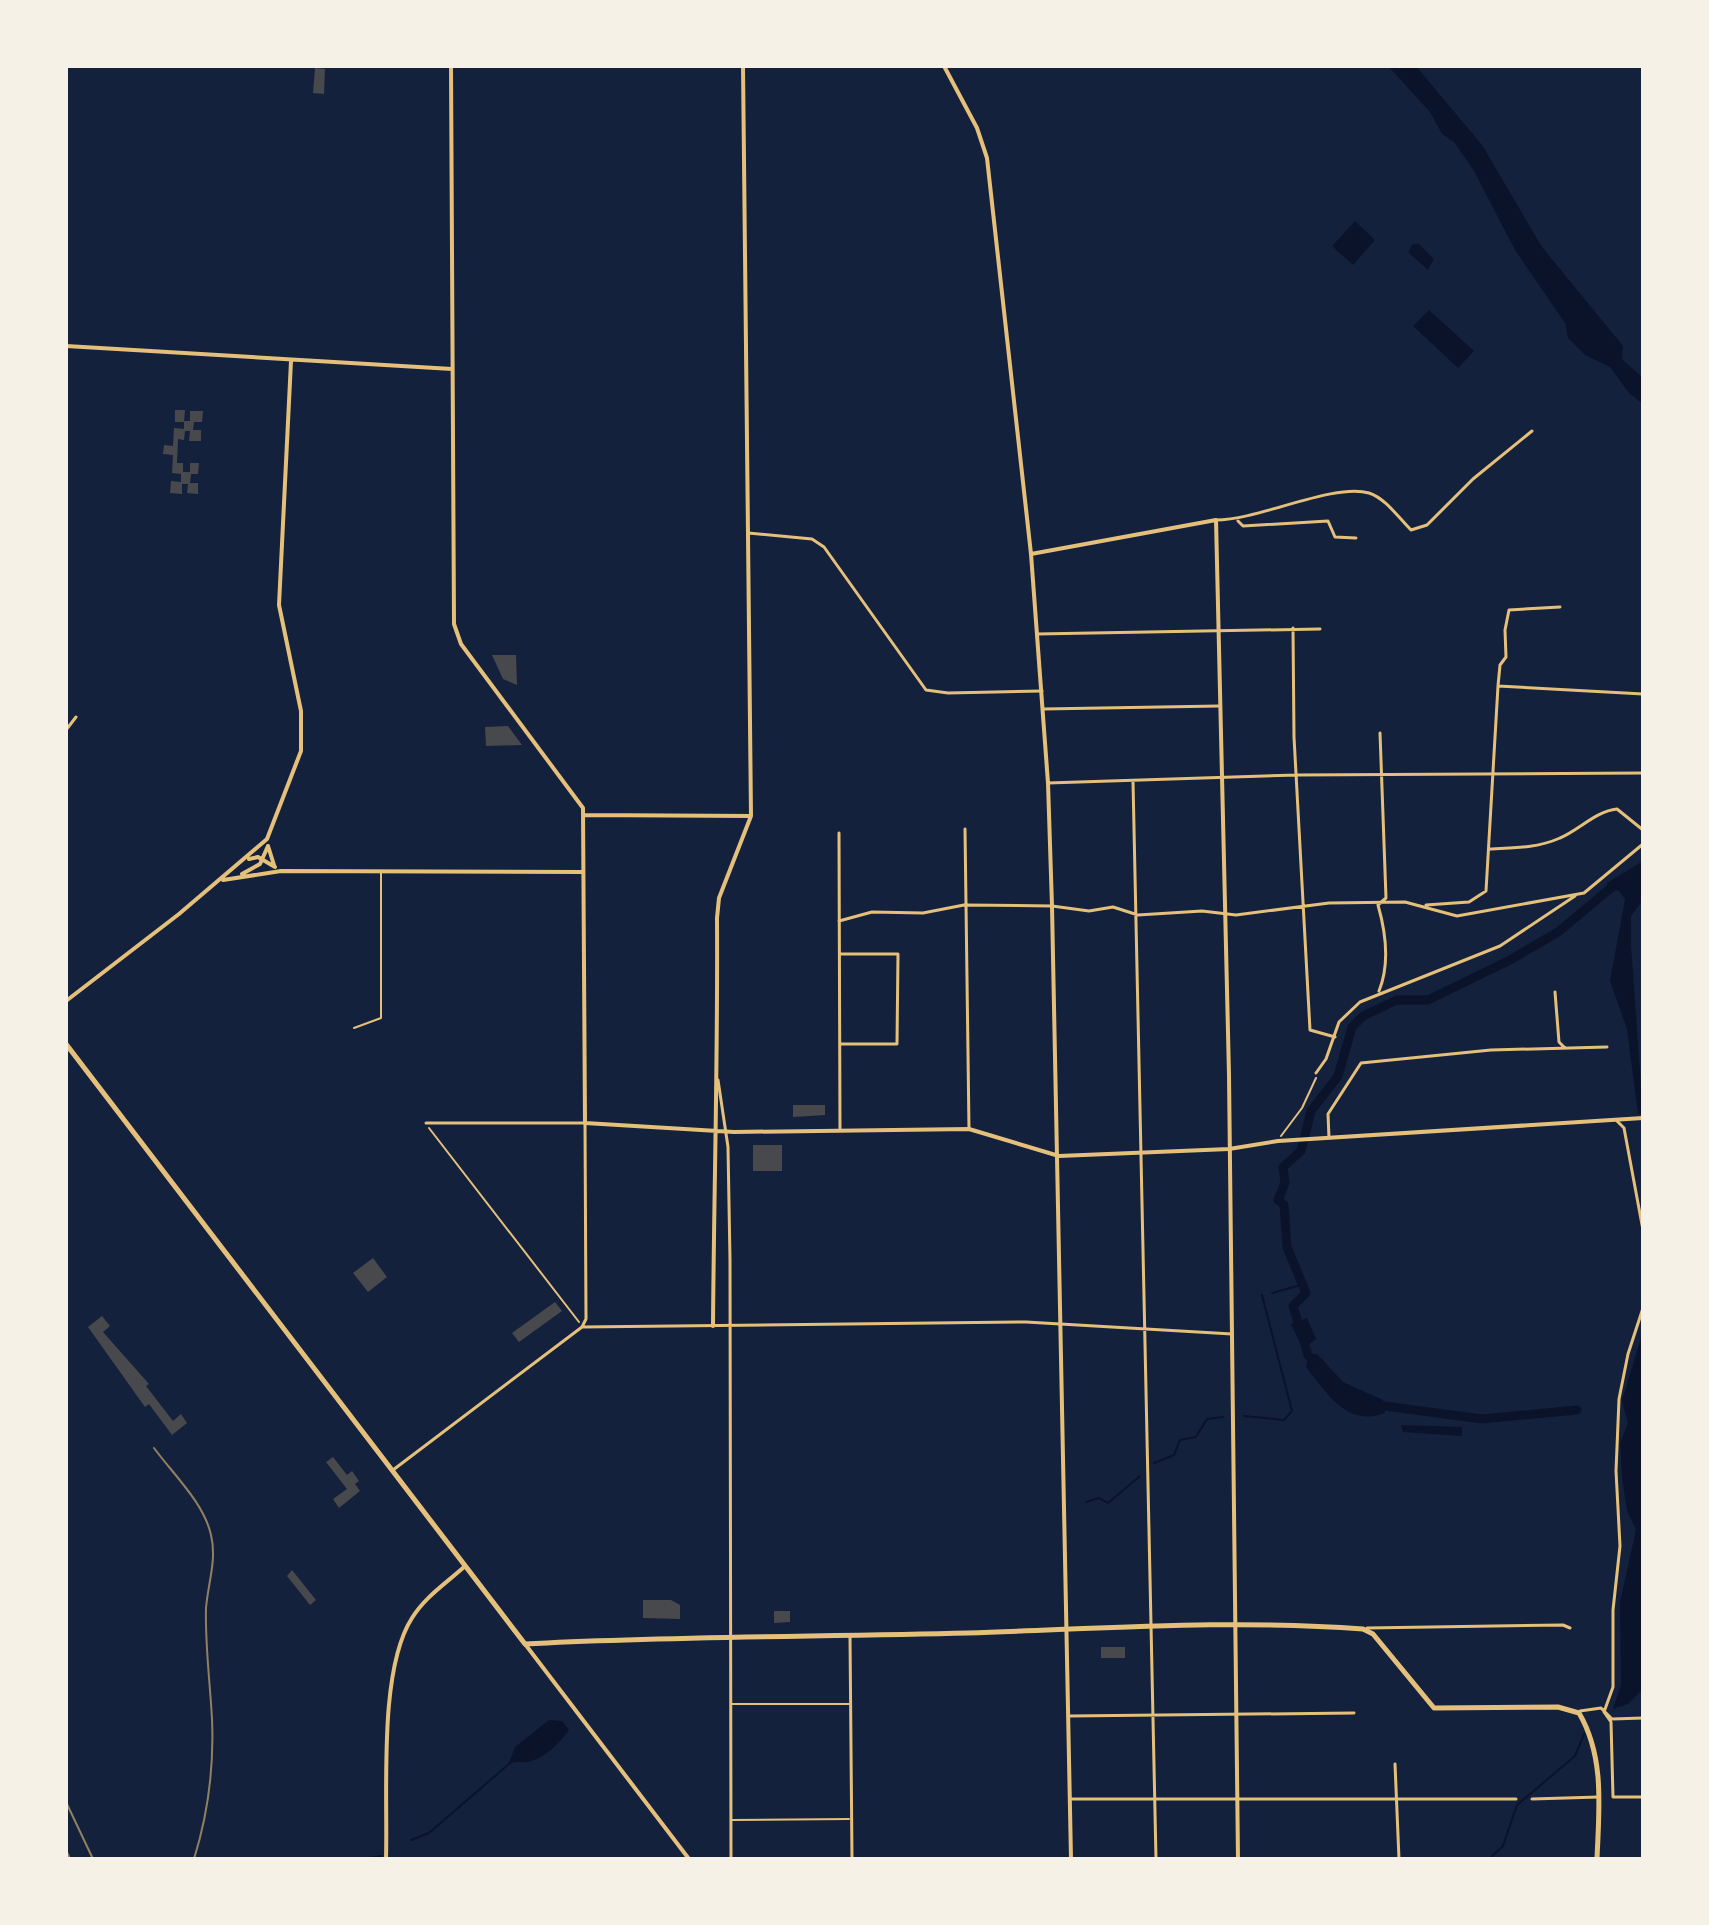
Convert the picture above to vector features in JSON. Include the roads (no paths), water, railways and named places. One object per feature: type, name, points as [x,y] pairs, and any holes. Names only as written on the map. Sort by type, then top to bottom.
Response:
[{"type":"main road","points":[[66,1044],[525,1644],[625,1638],[850,1636],[1151,1627],[1363,1629],[1373,1634],[1434,1708],[1558,1707],[1579,1713],[1592,1735],[1599,1797],[1597,1859]]},
{"type":"street","points":[[391,1472],[450,1423],[582,1327],[586,1319],[584,815],[580,800],[455,633],[451,66]]},
{"type":"street","points":[[713,1326],[713,1131],[718,1080],[717,918],[719,898],[751,816],[743,66]]},
{"type":"street","points":[[944,66],[977,128],[987,158],[1031,554],[1042,691],[1048,783],[1059,1156],[1059,1323],[1071,1859]]},
{"type":"street","points":[[66,346],[452,369]]},
{"type":"street","points":[[66,1001],[218,882],[267,839],[301,751],[301,711],[279,605],[291,361]]},
{"type":"street","points":[[1031,554],[1216,520],[1238,520],[1327,496],[1367,492],[1379,498],[1411,530],[1427,525],[1473,479],[1532,431]]},
{"type":"street","points":[[1216,520],[1229,1149],[1238,1859]]},
{"type":"street","points":[[1238,520],[1243,526],[1328,521],[1335,537],[1356,538]]},
{"type":"street","points":[[748,533],[812,539],[824,547],[926,690],[948,693],[1042,691]]},
{"type":"street","points":[[839,921],[872,912],[923,913],[964,905],[1052,906],[1089,911],[1113,907],[1138,915],[1225,912],[1236,915],[1329,903],[1425,905],[1469,902],[1482,897],[1486,891],[1490,773],[1495,767],[1498,686],[1500,665],[1506,657],[1505,630],[1509,610],[1560,607]]},
{"type":"street","points":[[1293,628],[1301,906],[1310,1030],[1335,1037]]},
{"type":"street","points":[[1037,634],[1320,629]]},
{"type":"street","points":[[1498,686],[1643,694]]},
{"type":"street","points":[[1043,709],[1221,705]]},
{"type":"street","points":[[66,730],[76,717]]},
{"type":"street","points":[[1378,905],[1386,898],[1380,733]]},
{"type":"street","points":[[1048,783],[1297,775],[1643,773]]},
{"type":"street","points":[[1133,781],[1156,1859]]},
{"type":"street","points":[[1489,849],[1527,847],[1556,840],[1605,810],[1617,809],[1643,830]]},
{"type":"street","points":[[584,815],[751,816]]},
{"type":"street","points":[[965,829],[969,1129]]},
{"type":"street","points":[[839,833],[840,1130]]},
{"type":"street","points":[[267,839],[275,867]]},
{"type":"street","points":[[1316,1073],[1335,1037],[1339,1022],[1360,1002],[1379,991],[1500,946],[1595,885],[1643,844]]},
{"type":"street","points":[[218,882],[256,868],[264,859],[268,846]]},
{"type":"street","points":[[238,865],[252,857],[255,851]]},
{"type":"street","points":[[252,857],[264,859],[281,871]]},
{"type":"street","points":[[252,857],[256,868],[269,874]]},
{"type":"street","points":[[236,876],[281,871],[583,872]]},
{"type":"street","points":[[1425,905],[1457,916],[1578,894]]},
{"type":"street","points":[[1378,905],[1384,927],[1385,964],[1379,991]]},
{"type":"street","points":[[839,954],[898,954],[897,1044],[840,1044]]},
{"type":"street","points":[[1555,992],[1559,1042],[1565,1048]]},
{"type":"street","points":[[1329,1138],[1328,1114],[1361,1063],[1491,1050],[1607,1047]]},
{"type":"street","points":[[718,1080],[726,1131],[730,1260],[727,1325],[732,1637],[731,1859]]},
{"type":"street","points":[[426,1123],[585,1123],[713,1131],[969,1129],[1059,1156],[1229,1149],[1278,1141],[1643,1118]]},
{"type":"street","points":[[1616,1120],[1624,1128],[1643,1230]]},
{"type":"street","points":[[1604,1712],[1613,1687],[1613,1610],[1620,1546],[1616,1471],[1619,1399],[1628,1354],[1643,1308]]},
{"type":"street","points":[[582,1327],[1059,1323],[1232,1334]]},
{"type":"street","points":[[386,1859],[389,1706],[400,1642],[424,1601],[464,1567]]},
{"type":"street","points":[[1363,1629],[1563,1625],[1570,1628]]},
{"type":"street","points":[[850,1636],[852,1859]]},
{"type":"street","points":[[525,1644],[689,1859]]},
{"type":"street","points":[[1579,1713],[1584,1708],[1601,1708],[1612,1719],[1643,1718]]},
{"type":"street","points":[[1604,1712],[1611,1722],[1613,1797],[1643,1797]]},
{"type":"street","points":[[1069,1716],[1354,1713]]},
{"type":"street","points":[[1395,1764],[1399,1859]]},
{"type":"street","points":[[1532,1799],[1599,1797]]},
{"type":"street","points":[[1071,1799],[1516,1799]]},
{"type":"lane","points":[[354,1028],[381,1018],[381,871]]},
{"type":"lane","points":[[730,1704],[850,1704]]},
{"type":"lane","points":[[730,1820],[852,1819]]},
{"type":"water","points":[[1388,66],[1416,66],[1482,145],[1542,247],[1623,346],[1622,359],[1643,378],[1643,404],[1629,393],[1610,367],[1585,355],[1568,338],[1565,323],[1515,250],[1474,171],[1454,142],[1442,134],[1430,112]]},
{"type":"water","points":[[1355,221],[1375,240],[1353,265],[1332,246]]},
{"type":"water","points":[[1413,244],[1419,244],[1434,259],[1428,270],[1408,252]]},
{"type":"water","points":[[1429,310],[1474,351],[1458,368],[1413,326]]},
{"type":"water","points":[[1643,861],[1643,900],[1631,916],[1643,1113],[1638,1114],[1627,1029],[1610,981],[1625,899],[1618,890],[1610,891],[1607,883]]},
{"type":"water","points":[[1307,1318],[1316,1339],[1303,1349],[1291,1324]]},
{"type":"water","points":[[1643,1331],[1643,1689],[1628,1704],[1613,1709],[1621,1685],[1620,1602],[1636,1530],[1627,1511],[1622,1478],[1620,1443],[1628,1423],[1622,1401]]},
{"type":"water","points":[[1317,1354],[1343,1382],[1383,1400],[1385,1413],[1360,1416],[1339,1405],[1306,1367],[1308,1355]]},
{"type":"water","points":[[1401,1425],[1462,1427],[1462,1436],[1403,1432]]},
{"type":"water","points":[[549,1720],[562,1721],[569,1730],[539,1758],[508,1765],[515,1747]]},
{"type":"waterway","points":[[1315,1363],[1308,1355],[1293,1306],[1306,1293],[1287,1247],[1284,1205],[1278,1200],[1285,1183],[1283,1167],[1301,1151],[1311,1111],[1338,1076],[1352,1027],[1363,1016],[1397,1000],[1428,1000],[1510,960],[1558,932],[1618,882]]},
{"type":"waterway","points":[[1272,1293],[1301,1285]]},
{"type":"waterway","points":[[1244,1416],[1284,1420],[1292,1411],[1262,1295]]},
{"type":"waterway","points":[[1377,1405],[1482,1419],[1577,1410]]},
{"type":"waterway","points":[[1154,1463],[1174,1455],[1180,1440],[1196,1437],[1207,1419],[1223,1417]]},
{"type":"waterway","points":[[1086,1502],[1099,1498],[1108,1503],[1140,1476]]},
{"type":"waterway","points":[[1489,1859],[1503,1846],[1517,1805],[1575,1756],[1584,1734]]},
{"type":"waterway","points":[[411,1840],[429,1833],[510,1763]]},
{"type":"waterway","points":[[362,1859],[381,1856]]},
{"type":"railway","points":[[154,1448],[202,1512],[213,1544],[206,1622],[212,1754],[209,1790],[194,1859]]},
{"type":"railway","points":[[66,1802],[93,1859]]},
{"type":"railway","points":[[66,1850],[70,1859]]}]
